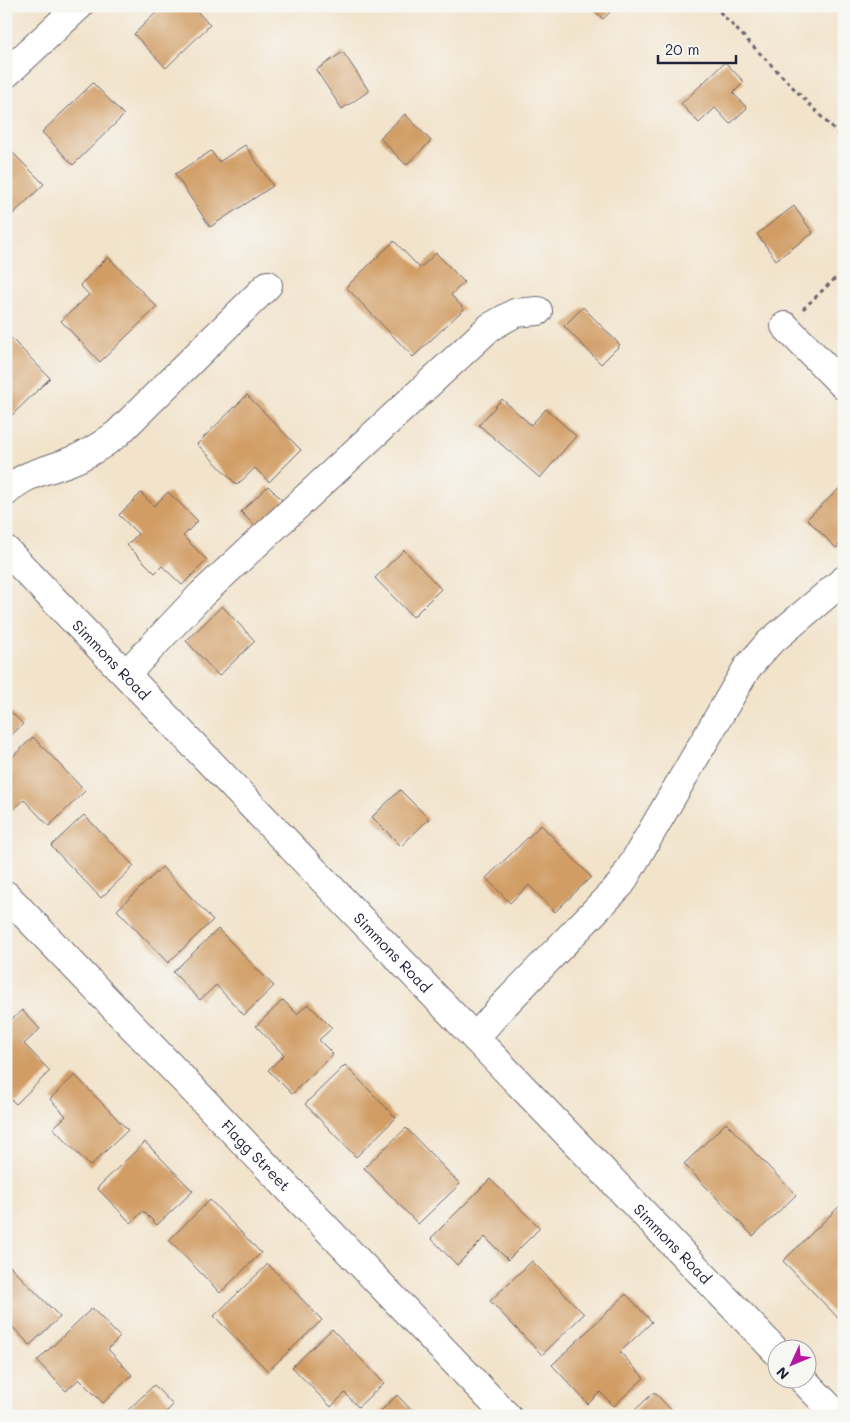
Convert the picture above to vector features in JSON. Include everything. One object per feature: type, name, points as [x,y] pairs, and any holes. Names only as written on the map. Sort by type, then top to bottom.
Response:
[{"type":"street","points":[[6,74],[79,6]]},
{"type":"street","points":[[6,492],[23,478],[93,452],[117,434],[268,286]]},
{"type":"street","points":[[126,674],[202,594],[490,327],[515,314],[538,311]]},
{"type":"street","points":[[785,326],[844,386]]},
{"type":"street","name":"Simmons Road","points":[[6,550],[768,1343]]},
{"type":"street","points":[[475,1038],[501,1008],[621,884],[747,668],[768,644],[844,580]]},
{"type":"street","name":"Flagg Street","points":[[6,895],[507,1416]]},
{"type":"street","points":[[813,1390],[838,1416]]},
{"type":"path","points":[[714,6],[844,140]]},
{"type":"path","points":[[785,326],[844,270]]},
{"type":"building","points":[[163,6],[192,6],[210,25],[166,68],[134,34]]},
{"type":"building","points":[[590,6],[616,6],[603,19]]},
{"type":"building","points":[[343,52],[369,91],[342,109],[316,70]]},
{"type":"building","points":[[725,62],[744,82],[733,93],[747,108],[730,124],[715,108],[699,123],[681,104]]},
{"type":"building","points":[[93,83],[124,115],[73,165],[42,132]]},
{"type":"building","points":[[405,114],[431,141],[406,165],[380,138]]},
{"type":"building","points":[[245,145],[273,186],[210,227],[175,174],[211,151],[219,162]]},
{"type":"building","points":[[13,153],[44,184],[6,221],[6,160]]},
{"type":"building","points":[[794,206],[813,233],[776,260],[757,234]]},
{"type":"building","points":[[394,241],[420,268],[436,253],[464,282],[451,295],[464,309],[413,357],[346,287]]},
{"type":"building","points":[[108,257],[157,307],[100,362],[61,321],[89,295],[80,285]]},
{"type":"building","points":[[583,307],[620,345],[601,364],[564,326]]},
{"type":"building","points":[[8,335],[50,378],[9,418],[6,415],[6,336]]},
{"type":"building","points":[[247,395],[301,450],[269,482],[255,468],[237,485],[197,444]]},
{"type":"building","points":[[502,399],[531,425],[546,409],[576,436],[540,478],[479,425]]},
{"type":"building","points":[[844,484],[844,540],[836,548],[807,519]]},
{"type":"building","points":[[268,486],[284,502],[257,528],[241,512]]},
{"type":"building","points":[[168,492],[198,521],[183,536],[207,560],[182,585],[162,566],[155,573],[127,545],[138,534],[119,515],[141,493],[154,506]]},
{"type":"building","points":[[404,550],[441,589],[413,617],[375,578]]},
{"type":"building","points":[[222,606],[255,641],[219,676],[186,641]]},
{"type":"building","points":[[6,707],[23,724],[6,740]]},
{"type":"building","points":[[33,737],[85,791],[49,826],[24,800],[13,810],[6,803],[6,763]]},
{"type":"building","points":[[400,790],[429,819],[401,846],[372,817]]},
{"type":"building","points":[[84,815],[134,866],[101,898],[51,846]]},
{"type":"building","points":[[541,825],[591,877],[555,912],[529,885],[510,903],[486,878]]},
{"type":"building","points":[[162,867],[213,920],[168,963],[117,910]]},
{"type":"building","points":[[218,929],[274,986],[244,1015],[216,985],[200,1000],[173,972]]},
{"type":"building","points":[[283,1000],[297,1014],[308,1004],[332,1028],[319,1040],[333,1054],[292,1094],[268,1070],[284,1055],[256,1026]]},
{"type":"building","points":[[22,1010],[40,1029],[24,1044],[50,1071],[16,1104],[6,1095],[6,1025]]},
{"type":"building","points":[[345,1065],[396,1118],[356,1157],[305,1104]]},
{"type":"building","points":[[75,1075],[128,1130],[90,1166],[53,1128],[66,1116],[50,1099]]},
{"type":"building","points":[[726,1123],[796,1195],[753,1236],[684,1164]]},
{"type":"building","points":[[406,1128],[460,1184],[418,1224],[364,1168]]},
{"type":"building","points":[[145,1142],[193,1191],[157,1225],[143,1211],[131,1223],[97,1188]]},
{"type":"building","points":[[490,1179],[540,1228],[508,1260],[485,1237],[457,1265],[431,1238]]},
{"type":"building","points":[[210,1200],[261,1253],[220,1293],[169,1240]]},
{"type":"building","points":[[844,1202],[844,1324],[783,1261]]},
{"type":"building","points":[[532,1261],[584,1314],[542,1355],[490,1301]]},
{"type":"building","points":[[8,1264],[60,1317],[30,1345],[6,1320],[6,1266]]},
{"type":"building","points":[[268,1264],[322,1320],[268,1371],[214,1316]]},
{"type":"building","points":[[626,1294],[652,1322],[620,1352],[644,1378],[614,1406],[600,1392],[588,1404],[552,1365]]},
{"type":"building","points":[[92,1308],[120,1337],[108,1349],[132,1375],[103,1403],[79,1379],[66,1391],[37,1361]]},
{"type":"building","points":[[332,1329],[384,1383],[358,1407],[345,1393],[331,1407],[292,1367]]},
{"type":"building","points":[[154,1385],[173,1405],[162,1416],[122,1416]]},
{"type":"building","points":[[654,1392],[677,1416],[629,1416]]},
{"type":"building","points":[[397,1395],[417,1416],[376,1416]]}]
